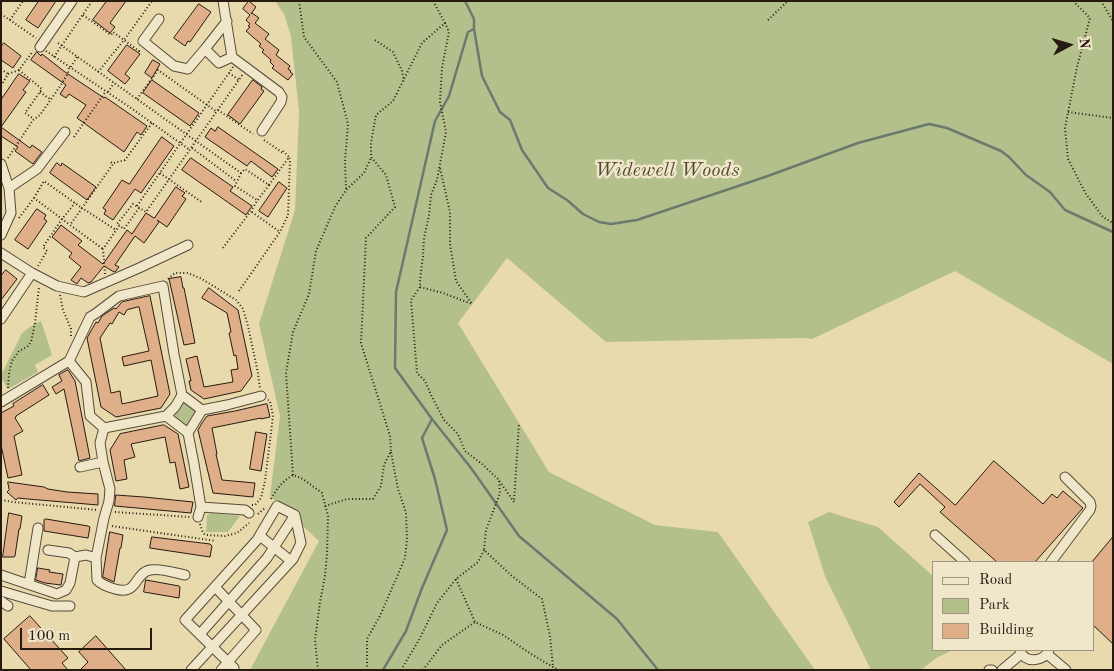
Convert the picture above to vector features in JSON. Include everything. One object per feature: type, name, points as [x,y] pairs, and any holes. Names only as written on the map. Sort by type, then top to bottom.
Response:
[{"type":"street","points":[[41,45],[72,1]]},
{"type":"street","points":[[223,1],[235,59],[278,92],[282,98],[260,133]]},
{"type":"street","points":[[159,19],[143,41],[174,66],[188,69],[226,21]]},
{"type":"street","points":[[205,49],[219,63],[235,59]]},
{"type":"street","points":[[9,188],[37,169],[65,132]]},
{"type":"street","points":[[1,235],[11,213],[9,188],[2,165]]},
{"type":"street","points":[[1,253],[35,275],[58,286],[84,292],[188,245]]},
{"type":"street","points":[[1,319],[35,275]]},
{"type":"street","points":[[4,400],[69,361],[90,317],[119,296],[163,286],[182,395],[175,407],[166,416],[104,428]]},
{"type":"street","points":[[69,361],[86,382],[90,416],[104,428]]},
{"type":"street","points":[[182,395],[202,410]]},
{"type":"street","points":[[188,433],[202,410],[261,396]]},
{"type":"street","points":[[166,416],[188,433],[201,507],[198,517]]},
{"type":"street","points":[[104,428],[100,443],[110,489],[96,558],[97,580],[103,585],[124,590],[130,588],[144,572],[151,569],[185,575]]},
{"type":"street","points":[[80,467],[103,462]]},
{"type":"street","points":[[1051,561],[1090,510],[1091,506],[1090,502],[1065,477]]},
{"type":"street","points":[[231,666],[185,620],[257,540],[277,506],[295,515]]},
{"type":"street","points":[[201,507],[247,511]]},
{"type":"street","points":[[200,634],[267,558],[295,515]]},
{"type":"street","points":[[191,670],[291,561],[301,543],[295,515]]},
{"type":"street","points":[[28,584],[38,528]]},
{"type":"street","points":[[935,535],[964,561]]},
{"type":"street","points":[[260,536],[291,561]]},
{"type":"street","points":[[48,550],[69,553],[75,557],[86,556],[96,558]]},
{"type":"street","points":[[1,575],[57,594],[66,590],[70,583],[75,557]]},
{"type":"street","points":[[215,587],[256,630],[231,666],[221,670]]},
{"type":"street","points":[[1,591],[52,606],[70,606]]},
{"type":"street","points":[[1002,670],[1020,652],[1029,660],[1035,660],[1043,658],[1048,652],[1066,670]]},
{"type":"path","points":[[10,20],[23,1]]},
{"type":"path","points":[[54,57],[92,1]]},
{"type":"path","points":[[98,72],[152,1]]},
{"type":"path","points":[[299,1],[304,37],[337,82],[348,124],[345,161],[346,190]]},
{"type":"path","points":[[433,1],[448,32],[442,68],[440,102],[446,132],[437,180],[431,195],[424,238],[420,287],[411,300],[417,373],[425,381],[444,420],[458,434],[465,451],[498,479],[514,502],[519,423]]},
{"type":"path","points":[[768,20],[788,1]]},
{"type":"path","points":[[1073,1],[1090,18],[1065,128],[1068,159],[1086,194],[1103,217],[1113,223]]},
{"type":"path","points":[[1102,1],[1113,21]]},
{"type":"path","points":[[1,14],[54,57],[236,181]]},
{"type":"path","points":[[83,14],[111,36],[113,32],[139,51],[143,41]]},
{"type":"path","points":[[293,475],[286,373],[294,332],[309,294],[316,251],[335,208],[346,190],[364,173],[371,157],[371,143],[376,115],[393,101],[422,43],[445,23]]},
{"type":"path","points":[[374,40],[393,52],[402,71],[404,81]]},
{"type":"path","points":[[58,43],[241,174]]},
{"type":"path","points":[[1,85],[8,74],[19,70],[37,45],[41,45]]},
{"type":"path","points":[[2,165],[4,165],[34,119],[40,115],[51,100],[77,56]]},
{"type":"path","points":[[119,226],[124,229],[229,73],[235,59]]},
{"type":"path","points":[[105,283],[103,249],[119,226],[117,224],[133,204],[146,212],[248,68]]},
{"type":"path","points":[[1,69],[8,74]]},
{"type":"path","points":[[19,70],[42,89],[25,113],[34,119]]},
{"type":"path","points":[[137,100],[158,70],[207,105],[257,137],[260,133],[290,160],[288,215],[280,232],[239,291]]},
{"type":"path","points":[[229,73],[239,80]]},
{"type":"path","points":[[74,137],[114,83]]},
{"type":"path","points":[[40,92],[51,100]]},
{"type":"path","points":[[1068,112],[1113,118]]},
{"type":"path","points":[[70,225],[112,163],[125,160],[152,123]]},
{"type":"path","points":[[222,249],[288,157]]},
{"type":"path","points":[[367,670],[368,639],[405,558],[407,539],[406,513],[398,489],[390,436],[361,343],[366,238],[395,207],[386,175],[371,157]]},
{"type":"path","points":[[420,287],[443,292],[472,304],[456,281],[450,244],[450,212],[440,166]]},
{"type":"path","points":[[257,201],[235,186],[241,174],[245,169],[269,185]]},
{"type":"path","points":[[160,173],[203,203]]},
{"type":"path","points":[[18,219],[34,198],[43,180],[116,230]]},
{"type":"path","points":[[34,198],[103,249]]},
{"type":"path","points":[[4,400],[12,361],[19,351],[27,347],[31,342],[35,323],[35,275],[47,251],[43,247],[75,203]]},
{"type":"path","points":[[251,211],[280,232]]},
{"type":"path","points":[[163,286],[164,282],[174,273],[188,273],[236,300],[243,309],[258,373],[261,396],[270,401],[274,416],[261,498],[255,505],[247,506],[247,511]]},
{"type":"path","points":[[58,286],[63,310],[71,329],[71,341],[76,346]]},
{"type":"path","points":[[326,506],[347,499],[373,499],[381,486],[384,466],[391,451]]},
{"type":"path","points":[[401,670],[419,640],[437,603],[456,579],[478,562],[484,550],[486,530],[500,493],[498,479]]},
{"type":"path","points":[[1,500],[106,511],[198,517],[200,528],[206,535],[206,539]]},
{"type":"path","points":[[103,524],[216,541]]},
{"type":"path","points":[[206,535],[233,535]]},
{"type":"path","points":[[484,550],[512,576],[542,599],[550,636],[553,667]]},
{"type":"path","points":[[456,579],[475,622],[503,635],[558,670]]},
{"type":"path","points":[[423,670],[442,645],[475,622]]},
{"type":"green space","name":"Widewell Woods","points":[[275,1],[1113,1],[1113,364],[955,271],[812,339],[606,342],[507,258],[458,323],[549,472],[655,525],[718,532],[815,670],[250,670],[319,541],[270,496],[280,416],[259,324],[295,210],[299,112],[291,36],[284,14]]},
{"type":"green space","points":[[41,321],[52,355],[35,365],[38,372],[8,389],[1,375],[22,333],[35,323]]},
{"type":"green space","points":[[183,401],[197,409],[186,427],[173,418]]},
{"type":"green space","points":[[829,512],[878,527],[932,575],[932,651],[951,651],[936,658],[921,670],[871,670],[825,576],[808,522]]},
{"type":"green space","points":[[211,513],[240,516],[228,532],[206,532],[207,515]]},
{"type":"building","points":[[39,1],[56,1],[38,28],[26,20]]},
{"type":"building","points":[[107,1],[126,1],[110,23],[115,27],[110,33],[93,20]]},
{"type":"building","points":[[249,1],[256,7],[251,14],[259,18],[255,23],[269,34],[265,39],[279,50],[276,55],[290,66],[288,69],[293,74],[288,80],[272,68],[274,66],[270,62],[271,60],[262,52],[264,50],[259,46],[261,44],[246,31],[250,27],[246,20],[250,15],[243,9]]},
{"type":"building","points":[[199,4],[211,12],[190,42],[188,41],[185,46],[174,38]]},
{"type":"building","points":[[4,43],[21,56],[13,68],[1,60],[1,47]]},
{"type":"building","points":[[127,45],[140,54],[125,74],[130,78],[125,84],[108,71]]},
{"type":"building","points":[[37,52],[147,126],[141,135],[137,132],[124,152],[77,118],[86,105],[69,94],[66,98],[60,94],[66,85],[31,60]]},
{"type":"building","points":[[153,60],[160,64],[152,78],[145,73]]},
{"type":"building","points":[[19,74],[30,81],[23,90],[26,92],[1,127],[1,100]]},
{"type":"building","points":[[152,80],[199,113],[190,126],[143,93]]},
{"type":"building","points":[[253,80],[264,91],[240,124],[228,115]]},
{"type":"building","points":[[1,127],[30,148],[32,145],[42,152],[33,164],[15,151],[18,147],[1,136]]},
{"type":"building","points":[[218,127],[278,169],[272,177],[251,161],[247,166],[205,137],[211,128],[215,131]]},
{"type":"building","points":[[162,137],[174,146],[141,193],[135,189],[113,220],[104,214],[106,210],[103,208],[122,180],[129,184]]},
{"type":"building","points":[[191,158],[233,187],[230,191],[252,206],[246,215],[182,170]]},
{"type":"building","points":[[57,163],[61,166],[62,163],[96,187],[87,200],[50,173]]},
{"type":"building","points":[[279,182],[287,188],[268,217],[259,211]]},
{"type":"building","points":[[176,187],[185,193],[182,196],[186,199],[167,227],[157,220],[159,222],[144,243],[135,236],[115,265],[119,267],[116,271],[114,272],[104,266],[91,282],[88,283],[81,278],[77,284],[71,280],[81,267],[69,257],[72,253],[52,237],[61,225],[82,241],[78,245],[103,264],[127,230],[132,234],[146,213],[154,218]]},
{"type":"building","points":[[37,209],[46,215],[44,219],[47,221],[28,249],[15,240]]},
{"type":"building","points":[[6,270],[17,279],[1,300],[1,276]]},
{"type":"building","points":[[181,277],[195,343],[184,345],[169,279]]},
{"type":"building","points":[[209,288],[238,310],[252,376],[241,391],[204,399],[191,390],[186,359],[197,356],[204,387],[233,382],[231,370],[238,369],[229,333],[231,332],[227,313],[202,298]]},
{"type":"building","points":[[150,296],[170,394],[161,408],[116,417],[101,407],[87,338],[96,322],[98,323],[102,316],[114,308],[116,309],[122,302]],"holes":[[[139,307],[149,351],[122,357],[124,366],[151,360],[158,396],[122,404],[120,391],[111,393],[100,338],[119,312],[124,315],[127,310]]]},
{"type":"building","points":[[68,370],[75,381],[90,458],[79,461],[64,389],[56,394],[52,387],[62,381],[59,375]]},
{"type":"building","points":[[43,385],[49,395],[15,418],[23,431],[14,436],[22,475],[8,478],[1,445],[1,413]]},
{"type":"building","points":[[267,404],[270,417],[212,428],[222,480],[255,483],[253,497],[213,493],[198,430],[202,423],[207,416]]},
{"type":"building","points":[[164,425],[178,434],[189,487],[180,489],[175,462],[170,463],[165,437],[131,444],[135,457],[124,460],[127,479],[116,481],[110,450],[120,434]]},
{"type":"building","points":[[256,432],[267,434],[261,471],[250,469]]},
{"type":"building","points":[[994,461],[1043,504],[1052,494],[1057,498],[1063,491],[1083,508],[1036,561],[996,561],[940,512],[945,507],[920,484],[899,507],[894,502],[919,473],[955,505]]},
{"type":"building","points":[[8,482],[67,492],[98,494],[98,505],[18,498],[16,500],[7,492],[9,490]]},
{"type":"building","points":[[116,495],[193,502],[191,513],[115,506]]},
{"type":"building","points":[[9,513],[22,516],[15,556],[3,557]]},
{"type":"building","points":[[44,520],[88,526],[90,527],[88,538],[44,531]]},
{"type":"building","points":[[110,532],[123,535],[114,582],[103,577]]},
{"type":"building","points":[[152,537],[210,544],[212,546],[210,557],[150,548]]},
{"type":"building","points":[[1113,537],[1113,644],[1094,626],[1093,561]]},
{"type":"building","points":[[38,568],[63,574],[61,585],[36,580]]},
{"type":"building","points":[[146,580],[179,586],[179,598],[144,592]]},
{"type":"building","points":[[30,616],[68,658],[62,663],[68,670],[31,670],[4,639]]},
{"type":"building","points":[[96,636],[126,670],[80,670],[88,662],[79,652]]},
{"type":"waterway","points":[[465,1],[474,19],[482,76],[500,112],[510,120],[522,150],[548,188],[567,200],[583,214],[599,222],[611,224],[637,220],[765,177],[858,143],[929,124],[947,128],[1001,151],[1026,175],[1050,192],[1065,210],[1113,232]]},
{"type":"waterway","points":[[474,29],[468,32],[449,96],[435,121],[396,292],[395,368],[471,468],[519,536],[617,619],[658,670]]},
{"type":"waterway","points":[[383,670],[406,631],[447,530],[435,479],[422,438],[432,419]]}]
